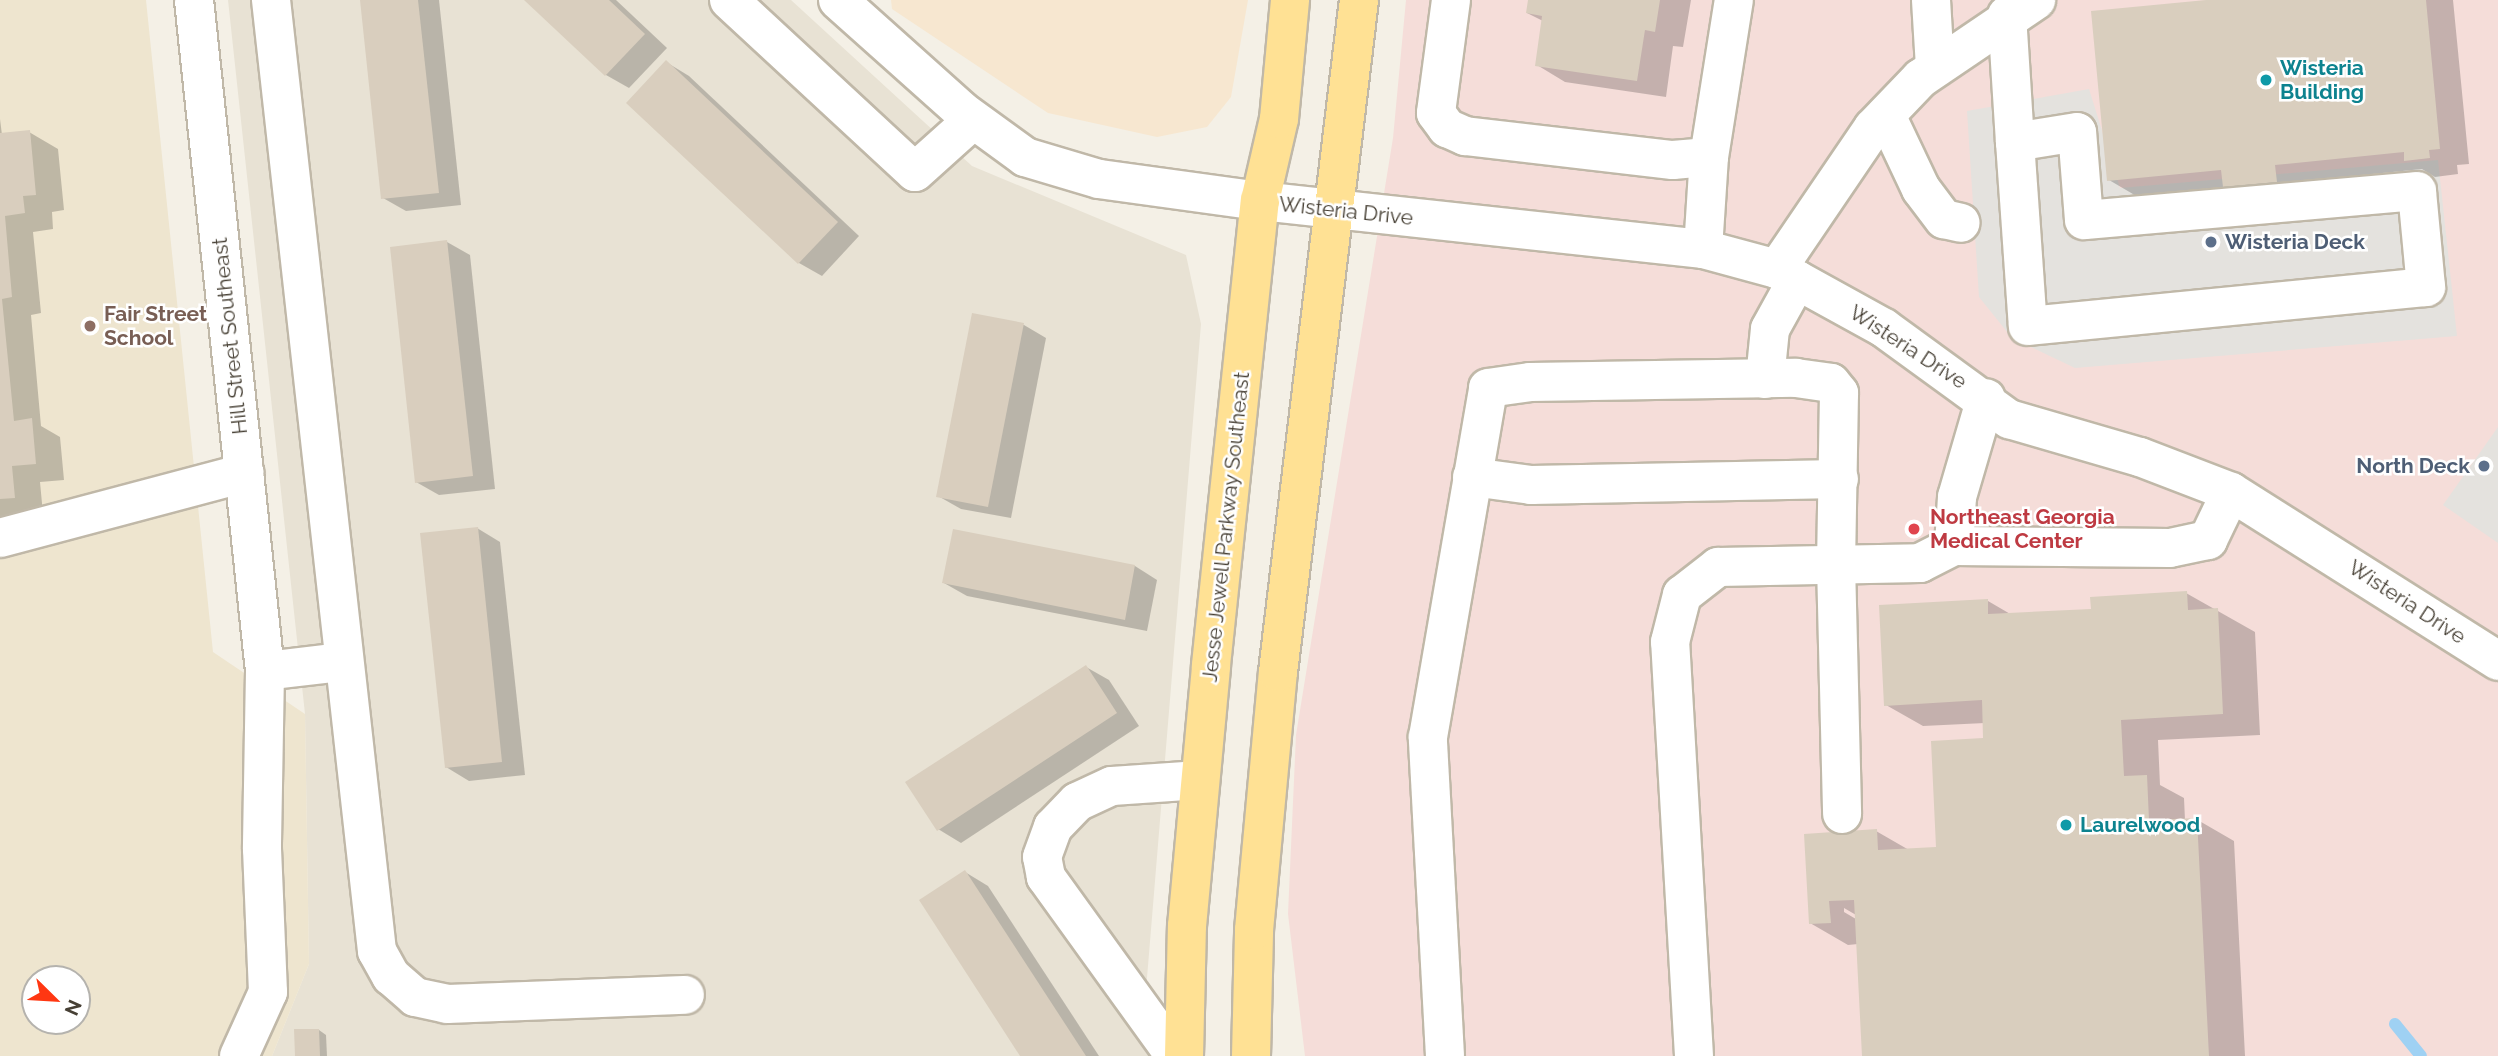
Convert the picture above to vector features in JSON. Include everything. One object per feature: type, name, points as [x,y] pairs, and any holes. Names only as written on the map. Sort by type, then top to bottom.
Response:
[{"type":"main road","name":"Jesse Jewell Parkway Southeast","points":[[1184,1056],[1187,926],[1200,780],[1259,201],[1279,119],[1290,0]]},
{"type":"main road","points":[[1251,1056],[1254,930],[1278,672],[1359,0]]},
{"type":"street","name":"Hill Street Southeast","points":[[194,0],[265,671],[262,849],[268,992],[239,1056]]},
{"type":"street","points":[[271,0],[369,906],[377,951],[391,976],[415,997],[447,1004],[685,995]]},
{"type":"street","points":[[729,0],[915,172],[973,120]]},
{"type":"street","name":"Wisteria Drive","points":[[838,0],[973,120],[1025,157],[1099,179],[1259,201],[1703,250],[1787,274],[1884,328],[1986,398],[2009,419],[2140,457],[2231,492],[2498,661]]},
{"type":"street","points":[[1451,0],[1436,113],[1447,128],[1465,136],[1673,160],[1709,157]]},
{"type":"street","points":[[1703,250],[1709,157],[1734,0]]},
{"type":"street","points":[[1931,0],[1935,68]]},
{"type":"street","points":[[1765,379],[1770,329],[1787,274],[1886,115],[1935,68],[2022,8]]},
{"type":"street","points":[[2015,142],[2077,132],[2084,220],[2417,191],[2426,287],[2028,326],[2015,142],[2022,8]]},
{"type":"street","points":[[1886,115],[1921,189],[1944,219],[1961,223]]},
{"type":"street","points":[[1445,1056],[1428,737],[1488,388],[1530,382],[1765,379],[1831,383],[1839,393],[1836,564],[1842,814]]},
{"type":"street","points":[[1954,546],[1957,497],[1986,398]]},
{"type":"street","points":[[0,538],[244,472]]},
{"type":"street","points":[[1472,477],[1531,485],[1839,479]]},
{"type":"street","points":[[1694,1056],[1670,642],[1682,595],[1718,567],[1920,562],[1954,546],[2170,548],[2207,540],[2231,492]]},
{"type":"street","points":[[265,671],[342,662]]},
{"type":"street","points":[[1175,1056],[1046,877],[1042,857],[1054,827],[1077,802],[1112,786],[1200,780]]},
{"type":"shaded area","name":"Fair Street School","points":[[0,0],[146,0],[213,652],[305,714],[309,964],[272,1056],[0,1056]]},
{"type":"shaded area","points":[[228,0],[791,0],[972,166],[1186,255],[1201,324],[1146,990],[1151,1056],[272,1056],[309,964],[305,714]]},
{"type":"shaded area","points":[[891,0],[1248,0],[1231,97],[1207,127],[1157,137],[1048,113],[892,9]]},
{"type":"shaded area","name":"Northeast Georgia Medical Center","points":[[1406,0],[2498,0],[2498,1056],[1305,1056],[1288,914],[1296,735],[1393,138]]},
{"type":"shaded area","name":"Wisteria Deck","points":[[2089,89],[2120,188],[2438,160],[2457,336],[2075,368],[2012,338],[1979,297],[1967,111]]},
{"type":"shaded area","name":"North Deck","points":[[2498,427],[2498,543],[2443,505]]},
{"type":"building","points":[[360,0],[418,0],[439,193],[381,199]]},
{"type":"building","points":[[524,0],[609,0],[645,34],[605,76]]},
{"type":"building","points":[[1528,0],[1660,0],[1655,32],[1645,30],[1637,81],[1535,66],[1542,16],[1526,13]]},
{"type":"building","name":"Wisteria Building","points":[[2206,0],[2426,0],[2440,149],[2429,150],[2430,158],[2404,161],[2404,152],[2275,165],[2277,182],[2223,187],[2221,170],[2107,181],[2091,11]]},
{"type":"building","points":[[666,60],[838,222],[798,264],[626,103]]},
{"type":"building","points":[[30,130],[36,195],[23,196],[25,213],[5,216],[12,297],[2,299],[14,421],[32,418],[36,464],[12,466],[15,498],[0,499],[0,133]]},
{"type":"building","points":[[447,240],[473,476],[415,483],[390,247]]},
{"type":"building","points":[[972,313],[1024,323],[988,507],[936,497]]},
{"type":"building","points":[[478,527],[502,762],[445,768],[420,533]]},
{"type":"building","points":[[953,529],[1135,565],[1125,620],[942,583]]},
{"type":"building","name":"Laurelwood","points":[[2187,591],[2188,610],[2218,608],[2223,714],[2121,720],[2124,776],[2147,775],[2149,820],[2197,818],[2209,1056],[1862,1056],[1854,900],[1829,901],[1831,923],[1809,924],[1804,834],[1877,829],[1878,850],[1936,847],[1931,741],[1983,738],[1982,700],[1884,706],[1879,605],[1988,599],[1988,614],[2091,609],[2090,597]]},
{"type":"building","points":[[1086,665],[1117,713],[937,831],[905,782]]},
{"type":"building","points":[[965,870],[1086,1056],[1020,1056],[919,900]]},
{"type":"building","points":[[294,1029],[319,1029],[320,1056],[295,1056]]},
{"type":"waterway","points":[[2395,1024],[2421,1056]]},
{"type":"place","name":"Wisteria Building","points":[[2266,80]]},
{"type":"place","name":"Wisteria Deck","points":[[2211,242]]},
{"type":"place","name":"Fair Street School","points":[[90,326]]},
{"type":"place","name":"North Deck","points":[[2484,466]]},
{"type":"place","name":"Northeast Georgia Medical Center","points":[[1914,529]]},
{"type":"place","name":"Laurelwood","points":[[2066,825]]}]
